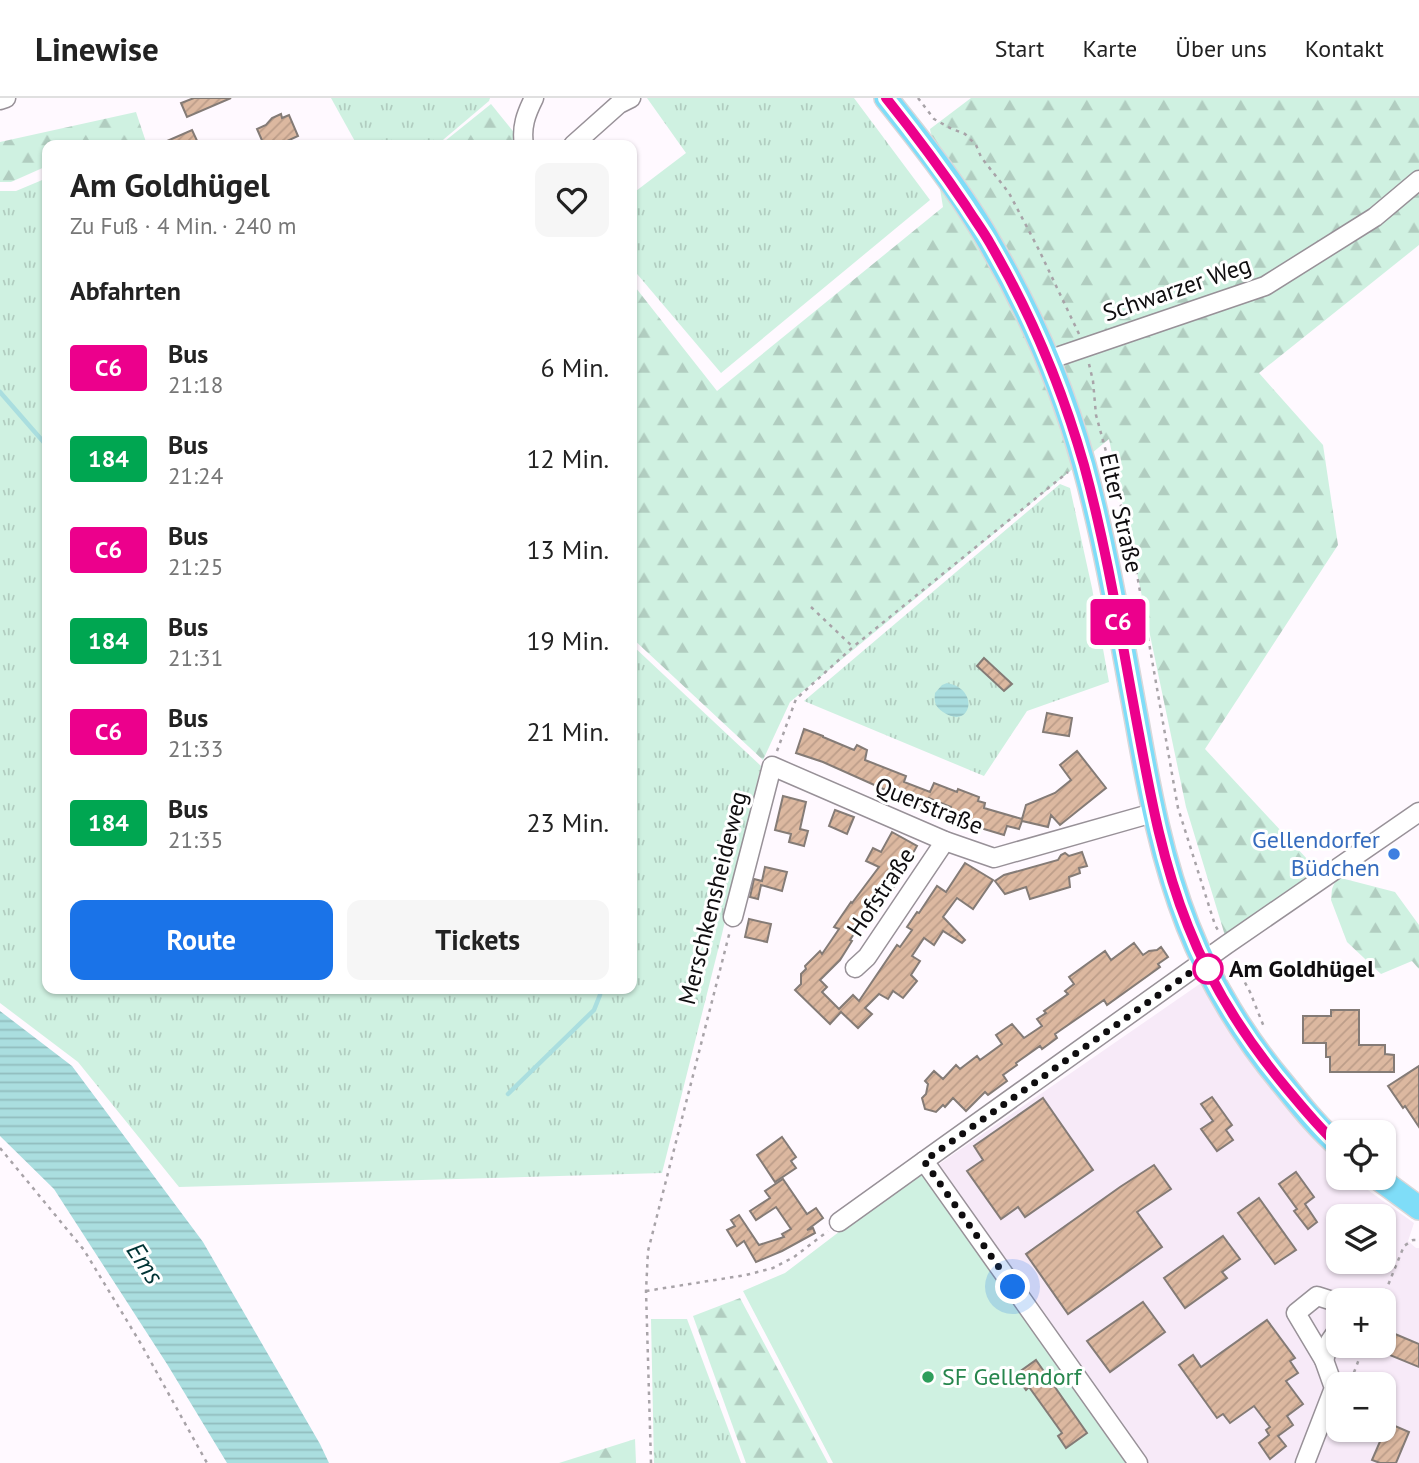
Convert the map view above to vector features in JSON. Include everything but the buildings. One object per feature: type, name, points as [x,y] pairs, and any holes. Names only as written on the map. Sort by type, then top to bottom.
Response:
[{"type":"main road","name":"Elter Straße","points":[[886,98],[946,177],[990,243],[1020,298],[1048,360],[1073,430],[1105,550],[1153,813],[1188,927],[1241,1027],[1272,1071],[1326,1133]]},
{"type":"main road","points":[[1394,1190],[1419,1208]]},
{"type":"street","points":[[0,100],[6,98]]},
{"type":"street","points":[[523,140],[526,115],[534,98]]},
{"type":"street","points":[[579,140],[619,104],[631,98]]},
{"type":"street","name":"Schwarzer Weg","points":[[1048,360],[1265,286],[1376,217],[1419,180]]},
{"type":"street","name":"Querstraße","points":[[772,766],[945,841],[994,858],[1153,813]]},
{"type":"street","name":"Merschkensheideweg","points":[[733,917],[772,766]]},
{"type":"street","points":[[839,1222],[1226,945],[1419,812]]},
{"type":"street","name":"Hofstraße","points":[[855,968],[867,957],[945,841]]},
{"type":"street","points":[[924,1161],[1138,1463]]},
{"type":"street","points":[[1305,1463],[1334,1388],[1324,1360],[1296,1313],[1317,1296],[1326,1299]]},
{"type":"street","points":[[1324,1360],[1326,1354]]},
{"type":"path","points":[[918,98],[934,118],[965,134],[976,145],[1009,193],[1085,346],[1093,381],[1096,415],[1132,546],[1178,808],[1215,925],[1250,992],[1265,1028]]},
{"type":"path","name":"Merschkensheideweg","points":[[772,766],[796,699],[853,647],[1069,471]]},
{"type":"path","points":[[811,607],[853,647]]},
{"type":"path","name":"Merschkensheideweg","points":[[651,1463],[646,1291],[648,1251],[733,917]]},
{"type":"path","points":[[0,1148],[84,1250],[142,1344],[206,1463]]},
{"type":"path","points":[[646,1291],[746,1275],[772,1268],[794,1257],[839,1222]]},
{"type":"path","points":[[1387,1288],[1404,1246],[1413,1240],[1419,1240]]},
{"type":"shaded area","points":[[1204,981],[1268,1077],[1326,1147],[1326,1190],[1368,1190],[1387,1204],[1326,1204],[1326,1274],[1396,1274],[1396,1210],[1414,1223],[1408,1241],[1419,1248],[1419,1463],[1143,1463],[935,1167]]},
{"type":"green space","points":[[331,98],[490,98],[443,140],[354,140]]},
{"type":"green space","points":[[647,98],[854,98],[930,200],[721,373],[637,274],[637,190],[686,153]]},
{"type":"green space","points":[[971,98],[1419,98],[1419,245],[1259,373],[1323,445],[1338,545],[1205,749],[1320,873],[1226,939],[1186,807],[1109,439],[790,702],[763,760],[637,643],[637,289],[717,391],[943,207],[930,129]]},
{"type":"green space","points":[[491,104],[520,140],[446,140]]},
{"type":"green space","points":[[136,112],[145,140],[42,140],[42,168],[11,182],[0,182],[0,142]]},
{"type":"green space","points":[[42,180],[42,994],[637,994],[637,650],[761,766],[662,1173],[179,1187],[78,1062],[0,1003],[0,191],[16,191]]},
{"type":"green space","points":[[1060,484],[1070,488],[1109,682],[1027,711],[984,776],[804,701]]},
{"type":"green space","points":[[1337,877],[1395,892],[1419,925],[1419,969],[1412,961],[1381,974],[1347,942],[1331,900]]},
{"type":"green space","name":"SF Gellendorf","points":[[923,1168],[1128,1463],[833,1463],[743,1291],[785,1273]]},
{"type":"green space","points":[[740,1298],[828,1463],[746,1463],[693,1316]]},
{"type":"green space","points":[[651,1319],[687,1319],[741,1463],[654,1463]]},
{"type":"green space","points":[[635,1439],[636,1463],[559,1463]]},
{"type":"water","points":[[947,683],[965,693],[968,700],[966,713],[953,716],[938,708],[935,693]]},
{"type":"water","name":"Ems","points":[[0,1011],[72,1066],[203,1242],[329,1463],[227,1463],[167,1364],[54,1189],[0,1136]]},
{"type":"waterway","points":[[0,392],[42,440]]},
{"type":"waterway","points":[[508,1094],[594,1010],[600,994]]},
{"type":"bus line","name":"C6","points":[[886,98],[946,177],[990,243],[1020,298],[1048,360],[1084,465],[1105,550],[1153,813],[1188,927],[1207,968],[1241,1027],[1272,1071],[1326,1133]]},
{"type":"place","name":"Gellendorfer Büdchen","points":[[1394,854]]},
{"type":"place","name":"Am Goldhügel","points":[[1208,969]]},
{"type":"place","name":"SF Gellendorf","points":[[928,1377]]},
{"type":"route","points":[[1013,1287],[924,1161],[1205,962],[1208,969]]}]
